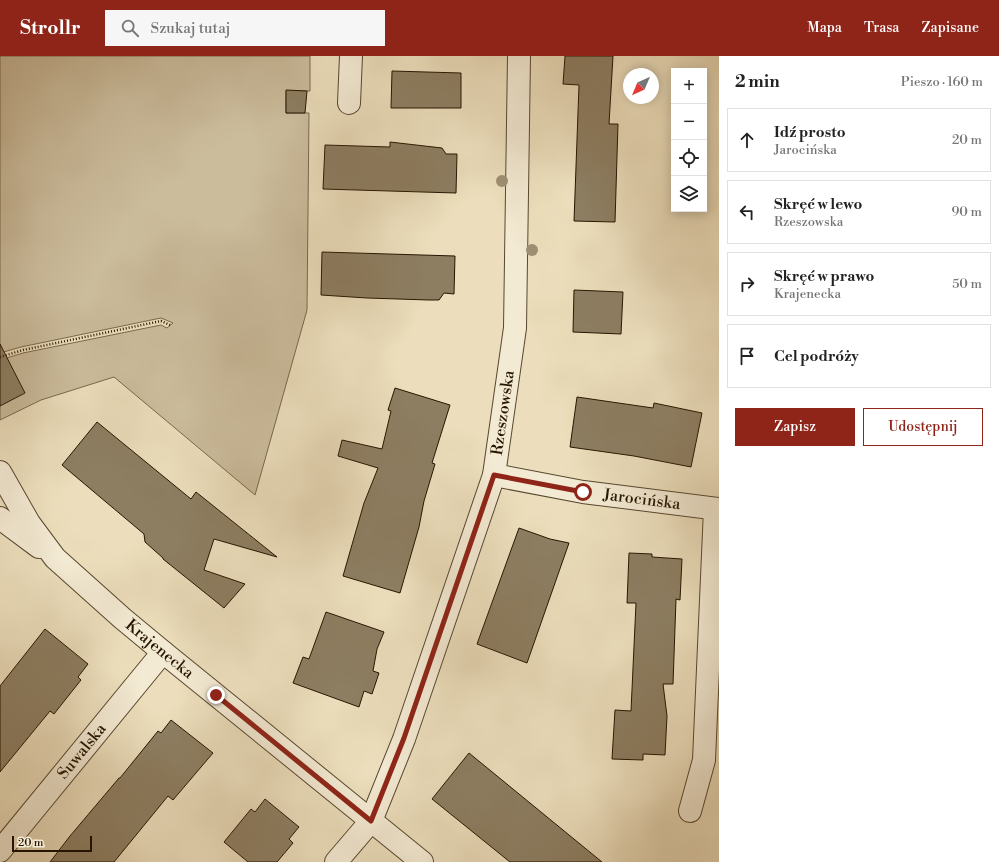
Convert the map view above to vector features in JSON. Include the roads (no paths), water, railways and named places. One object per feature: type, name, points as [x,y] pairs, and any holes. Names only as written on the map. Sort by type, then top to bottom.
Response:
[{"type":"street","points":[[349,103],[351,56]]},
{"type":"street","name":"Rzeszowska","points":[[336,862],[371,821],[404,738],[494,475],[515,328],[519,56]]},
{"type":"street","name":"Krajenecka","points":[[0,472],[29,523],[55,558],[122,618],[163,652],[422,862]]},
{"type":"street","name":"Jarocińska","points":[[494,475],[583,492],[717,509]]},
{"type":"street","points":[[690,811],[704,760],[717,509]]},
{"type":"street","points":[[0,518],[55,558]]},
{"type":"street","name":"Suwalska","points":[[0,851],[163,652]]}]
